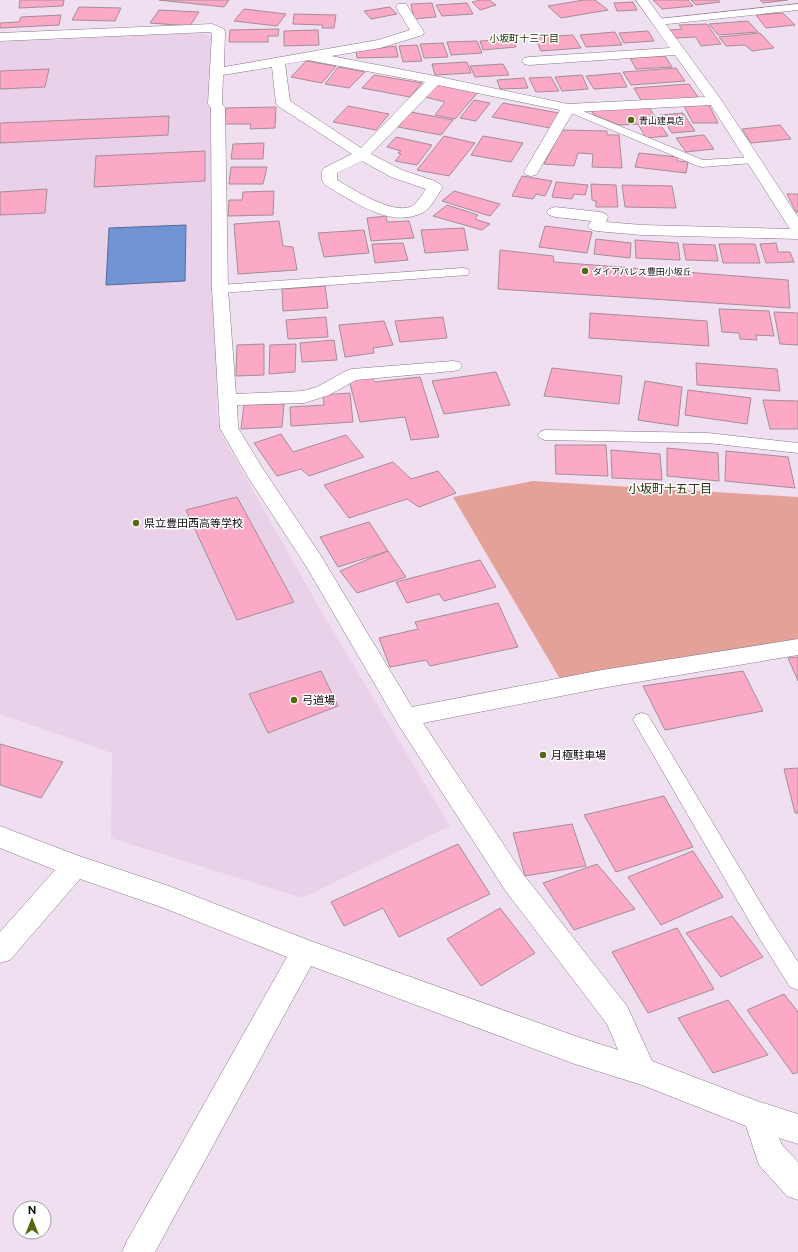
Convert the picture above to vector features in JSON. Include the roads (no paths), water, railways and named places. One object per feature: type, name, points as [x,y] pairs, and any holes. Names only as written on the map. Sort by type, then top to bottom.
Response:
[{"type":"street","points":[[642,0],[715,100],[798,229]]},
{"type":"street","points":[[217,72],[313,57],[380,44],[418,32],[402,7]]},
{"type":"street","points":[[0,37],[212,28],[219,32],[215,104],[218,108],[220,289],[229,428],[255,472],[314,561],[406,717],[514,882],[616,1015],[642,1071]]},
{"type":"street","points":[[529,61],[679,51]]},
{"type":"street","points":[[313,57],[435,80],[568,108],[715,100]]},
{"type":"street","points":[[278,62],[283,103],[316,123],[362,155],[392,172],[434,187],[420,208],[403,213],[378,209],[330,182],[329,171],[362,155],[435,80]]},
{"type":"street","points":[[531,172],[568,108]]},
{"type":"street","points":[[555,212],[600,217],[596,226],[642,230],[798,229]]},
{"type":"street","points":[[226,400],[304,397],[323,391],[352,375],[453,366]]},
{"type":"street","points":[[406,717],[602,679],[798,647]]},
{"type":"street","points":[[0,837],[75,866],[169,898],[305,951],[575,1050],[642,1071],[757,1116],[798,1129]]},
{"type":"street","points":[[0,951],[75,866]]},
{"type":"street","points":[[138,1252],[305,951]]},
{"type":"street","points":[[757,1116],[770,1154],[798,1185]]},
{"type":"lane","points":[[658,22],[798,7]]},
{"type":"lane","points":[[568,108],[702,164],[753,160]]},
{"type":"lane","points":[[220,289],[463,272]]},
{"type":"lane","points":[[545,435],[708,438],[798,448]]},
{"type":"lane","points":[[642,720],[762,924],[798,980]]},
{"type":"water","points":[[186,225],[185,281],[106,285],[109,228]]},
{"type":"place","name":"青山建具店","points":[[631,120]]},
{"type":"place","name":"ダイアパレス豊田小坂丘","points":[[585,271]]},
{"type":"place","name":"県立豊田西高等学校","points":[[136,523]]},
{"type":"place","name":"弓道場","points":[[294,700]]},
{"type":"place","name":"月極駐車場","points":[[543,755]]},
{"type":"district","name":"小坂町十三丁目","points":[[524,38]]},
{"type":"district","name":"小坂町十五丁目","points":[[670,489]]}]
